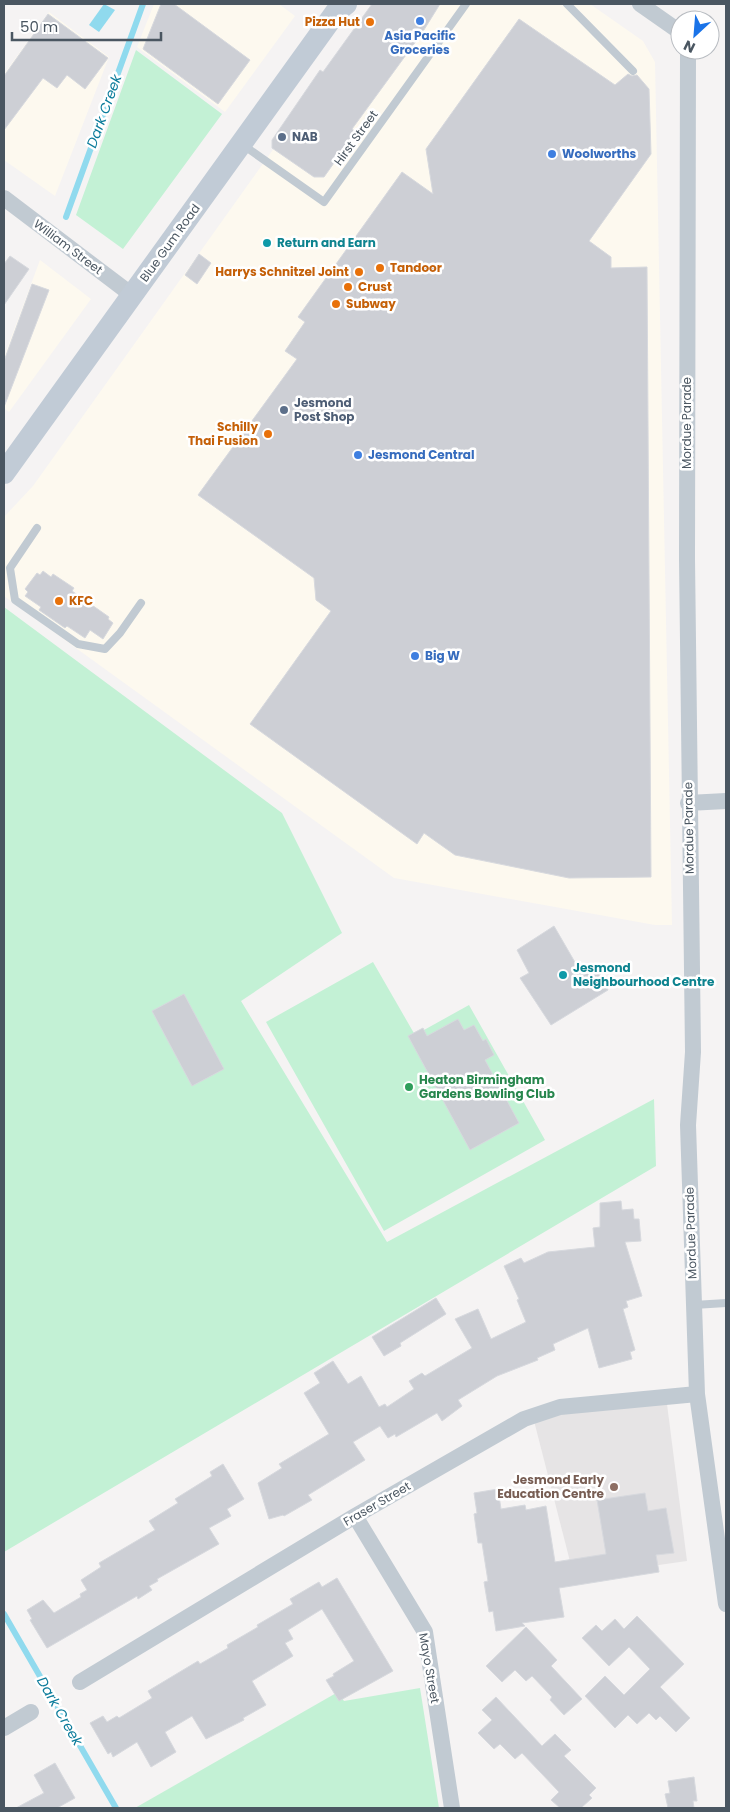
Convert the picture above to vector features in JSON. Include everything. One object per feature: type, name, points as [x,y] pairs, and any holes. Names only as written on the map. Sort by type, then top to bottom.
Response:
[{"type":"main road","name":"Blue Gum Road","points":[[4,473],[241,144],[336,6]]},
{"type":"street","points":[[640,4],[670,25]]},
{"type":"street","name":"Mordue Parade","points":[[688,60],[688,802],[693,1052],[688,1126],[697,1394],[726,1604]]},
{"type":"street","name":"William Street","points":[[4,198],[132,295]]},
{"type":"street","points":[[688,802],[726,802]]},
{"type":"street","name":"Fraser Street","points":[[80,1682],[356,1516],[524,1418],[560,1407],[697,1394]]},
{"type":"street","name":"Mayo Street","points":[[356,1516],[425,1632],[452,1808]]},
{"type":"street","points":[[4,1728],[30,1712]]},
{"type":"lane","name":"Hirst Street","points":[[241,144],[324,202],[466,4]]},
{"type":"lane","points":[[567,4],[632,70]]},
{"type":"lane","points":[[37,528],[10,568],[15,600],[78,644],[105,649],[120,633],[141,602]]},
{"type":"lane","points":[[694,1305],[726,1303]]},
{"type":"shaded area","points":[[154,4],[279,4],[295,16],[225,112],[137,47]]},
{"type":"shaded area","name":"Jesmond Central","points":[[377,4],[590,4],[643,41],[655,62],[672,925],[655,925],[394,878],[4,596],[4,517],[33,486]]},
{"type":"shaded area","points":[[49,12],[109,57],[55,196],[4,160],[4,74]]},
{"type":"shaded area","points":[[40,260],[91,299],[9,412],[4,408],[4,357]]},
{"type":"shaded area","name":"Jesmond Early Education Centre","points":[[667,1404],[687,1561],[574,1577],[532,1413]]},
{"type":"green space","points":[[136,50],[222,114],[123,249],[76,215]]},
{"type":"green space","points":[[4,607],[282,813],[342,933],[241,1001],[387,1242],[654,1099],[656,1166],[4,1552]]},
{"type":"green space","name":"Heaton Birmingham Gardens Bowling Club","points":[[373,962],[415,1035],[469,1005],[545,1140],[384,1231],[266,1022]]},
{"type":"green space","points":[[420,1688],[439,1808],[135,1808],[338,1692],[344,1701]]},
{"type":"water","points":[[104,4],[115,10],[99,32],[89,25]]},
{"type":"building","points":[[161,4],[174,4],[250,60],[218,104],[143,49]]},
{"type":"building","points":[[372,4],[440,4],[422,33],[352,129],[356,132],[324,177],[314,177],[272,148],[272,140],[320,70],[323,72]]},
{"type":"building","points":[[48,14],[108,58],[85,89],[67,75],[57,88],[43,78],[4,130],[4,76]]},
{"type":"building","name":"Jesmond Central","points":[[519,19],[615,85],[628,74],[632,76],[637,75],[649,89],[651,154],[589,241],[611,257],[611,268],[647,267],[651,877],[569,878],[455,855],[424,833],[417,844],[250,724],[331,611],[316,600],[314,578],[198,495],[297,359],[285,351],[305,322],[298,317],[402,172],[433,194],[426,149]]},
{"type":"building","points":[[199,254],[211,263],[197,284],[185,275]]},
{"type":"building","points":[[10,256],[29,269],[4,305],[4,264]]},
{"type":"building","points":[[32,284],[49,290],[4,407],[4,361]]},
{"type":"building","name":"KFC","points":[[43,571],[51,577],[53,574],[74,588],[72,591],[109,617],[108,619],[113,623],[103,639],[90,630],[85,638],[67,626],[65,628],[39,610],[41,607],[25,596],[28,592],[25,589],[37,573],[40,575]]},
{"type":"building","name":"Jesmond Neighbourhood Centre","points":[[554,926],[576,964],[598,970],[608,990],[551,1025],[520,978],[529,973],[517,950]]},
{"type":"building","points":[[184,994],[224,1069],[192,1086],[152,1011]]},
{"type":"building","points":[[458,1019],[464,1030],[474,1025],[483,1041],[486,1039],[494,1055],[485,1060],[519,1123],[470,1150],[408,1036],[423,1028],[427,1036]]},
{"type":"building","points":[[621,1201],[622,1210],[633,1209],[634,1219],[639,1219],[641,1241],[625,1242],[642,1296],[626,1301],[628,1307],[623,1309],[635,1350],[630,1352],[632,1359],[599,1368],[588,1328],[553,1344],[555,1350],[537,1358],[538,1360],[497,1376],[458,1400],[462,1406],[442,1421],[437,1413],[396,1437],[395,1434],[388,1438],[380,1426],[353,1442],[365,1460],[308,1495],[312,1500],[284,1516],[269,1519],[258,1483],[282,1468],[279,1464],[329,1434],[304,1393],[320,1383],[314,1373],[333,1361],[348,1384],[361,1376],[379,1407],[385,1404],[387,1407],[414,1389],[409,1381],[422,1373],[425,1376],[472,1348],[455,1319],[478,1309],[491,1339],[526,1322],[517,1300],[519,1299],[504,1266],[521,1258],[524,1263],[548,1252],[595,1247],[593,1228],[600,1227],[600,1203]]},
{"type":"building","points":[[436,1298],[446,1314],[400,1343],[401,1346],[384,1356],[372,1337]]},
{"type":"building","points":[[223,1464],[244,1499],[227,1509],[231,1516],[209,1528],[219,1544],[157,1579],[158,1581],[149,1586],[152,1590],[138,1599],[137,1596],[47,1648],[30,1620],[32,1619],[27,1610],[43,1600],[54,1613],[81,1597],[80,1594],[87,1590],[81,1580],[101,1567],[99,1563],[155,1530],[149,1521],[178,1503],[175,1499],[212,1476],[210,1472]]},
{"type":"building","points":[[498,1489],[501,1509],[525,1505],[526,1510],[546,1506],[555,1562],[606,1554],[597,1500],[645,1493],[648,1511],[666,1508],[674,1553],[656,1555],[659,1572],[559,1588],[564,1617],[522,1623],[525,1626],[496,1631],[493,1611],[489,1612],[484,1582],[488,1581],[482,1543],[478,1543],[474,1514],[477,1513],[474,1493]]},
{"type":"building","points":[[337,1578],[393,1671],[339,1701],[326,1680],[354,1661],[322,1609],[288,1630],[293,1639],[285,1643],[293,1656],[252,1681],[266,1705],[243,1718],[244,1720],[206,1739],[192,1716],[165,1732],[176,1752],[151,1767],[137,1742],[113,1757],[111,1752],[108,1754],[90,1723],[103,1716],[107,1722],[117,1716],[119,1718],[152,1698],[148,1691],[198,1661],[200,1664],[228,1648],[227,1645],[293,1604],[290,1599],[319,1582],[322,1587]]},
{"type":"building","points":[[637,1616],[684,1664],[660,1687],[690,1718],[676,1732],[660,1716],[656,1720],[649,1713],[637,1724],[628,1715],[615,1728],[585,1696],[605,1676],[624,1695],[650,1669],[629,1647],[609,1666],[582,1638],[596,1625],[602,1631],[615,1619],[624,1629]]},
{"type":"building","points":[[526,1627],[557,1660],[551,1666],[582,1699],[564,1715],[550,1700],[552,1697],[532,1676],[526,1681],[515,1670],[502,1682],[486,1666]]},
{"type":"building","points":[[496,1697],[542,1746],[555,1734],[571,1750],[564,1756],[596,1788],[589,1795],[592,1798],[581,1808],[560,1808],[551,1800],[559,1792],[522,1753],[515,1759],[500,1744],[494,1749],[478,1733],[492,1720],[482,1710]]},
{"type":"building","points":[[55,1763],[75,1798],[57,1808],[16,1808],[44,1793],[34,1775]]},
{"type":"building","points":[[694,1777],[697,1801],[693,1801],[694,1808],[668,1808],[665,1794],[670,1793],[668,1781]]},
{"type":"waterway","name":"Dark Creek","points":[[66,217],[143,4]]},
{"type":"waterway","name":"Dark Creek","points":[[4,1614],[116,1808]]},
{"type":"place","name":"Asia Pacific Groceries","points":[[420,21]]},
{"type":"place","name":"Pizza Hut","points":[[370,22]]},
{"type":"place","name":"NAB","points":[[282,137]]},
{"type":"place","name":"Woolworths","points":[[552,154]]},
{"type":"place","name":"Return and Earn","points":[[267,243]]},
{"type":"place","name":"Tandoor","points":[[380,268]]},
{"type":"place","name":"Harrys Schnitzel Joint","points":[[359,272]]},
{"type":"place","name":"Crust","points":[[348,287]]},
{"type":"place","name":"Subway","points":[[336,304]]},
{"type":"place","name":"Jesmond Post Shop","points":[[284,410]]},
{"type":"place","name":"Schilly Thai Fusion","points":[[268,434]]},
{"type":"place","name":"Jesmond Central","points":[[358,455]]},
{"type":"place","name":"KFC","points":[[59,601]]},
{"type":"place","name":"Big W","points":[[415,656]]},
{"type":"place","name":"Jesmond Neighbourhood Centre","points":[[563,975]]},
{"type":"place","name":"Heaton Birmingham Gardens Bowling Club","points":[[409,1087]]},
{"type":"place","name":"Jesmond Early Education Centre","points":[[614,1487]]}]
